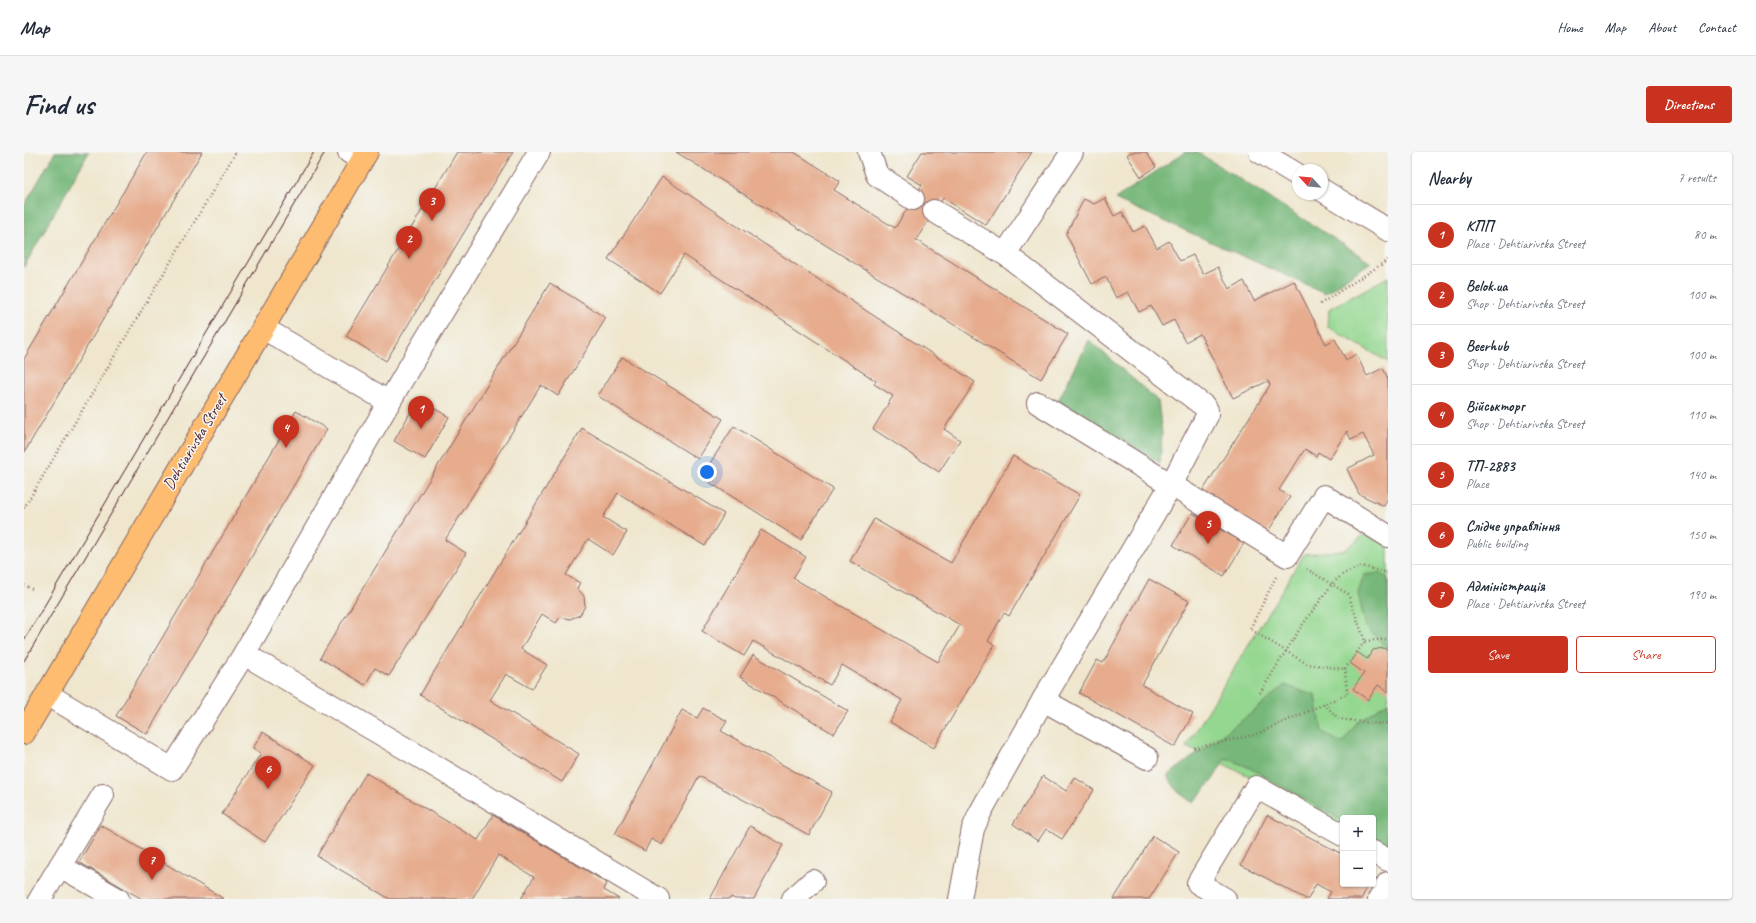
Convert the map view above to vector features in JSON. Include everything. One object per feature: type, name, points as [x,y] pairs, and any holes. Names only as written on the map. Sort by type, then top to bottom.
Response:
[{"type":"main road","name":"Dehtiarivska Street","points":[[24,733],[263,328],[359,155]]},
{"type":"street","points":[[47,694],[172,769],[244,654],[389,402],[539,152]]},
{"type":"street","points":[[869,152],[877,175],[914,199]]},
{"type":"street","points":[[1005,254],[1072,152]]},
{"type":"street","points":[[1260,152],[1292,171]]},
{"type":"street","points":[[1328,194],[1388,230]]},
{"type":"street","points":[[934,212],[1005,254],[1198,401],[1207,410],[1208,416],[1171,485],[1043,700],[980,813],[973,829],[960,899]]},
{"type":"street","points":[[263,328],[389,402]]},
{"type":"street","points":[[1038,403],[1287,556],[1324,496],[1388,536]]},
{"type":"street","points":[[244,654],[658,899]]},
{"type":"street","points":[[1043,700],[1147,758]]},
{"type":"street","points":[[1225,899],[1198,883],[1256,786],[1340,833]]},
{"type":"street","points":[[40,899],[103,795]]},
{"type":"street","points":[[1376,854],[1388,860]]},
{"type":"street","points":[[60,866],[118,899]]},
{"type":"street","points":[[793,899],[813,881]]},
{"type":"street","points":[[1379,899],[1388,883]]},
{"type":"path","points":[[24,508],[236,152]]},
{"type":"path","points":[[1320,304],[1388,260]]},
{"type":"path","points":[[1345,669],[1307,664],[1250,629],[1287,556],[1348,594],[1365,641]]},
{"type":"path","points":[[1260,693],[1301,628],[1332,584],[1343,574],[1362,566],[1388,573]]},
{"type":"path","points":[[24,585],[32,589]]},
{"type":"path","points":[[1194,748],[1254,735],[1347,694],[1345,669],[1365,641],[1388,639]]},
{"type":"path","points":[[1324,704],[1339,719],[1379,724],[1388,723]]},
{"type":"green space","points":[[55,152],[89,152],[24,267],[24,206]]},
{"type":"green space","points":[[1185,152],[1197,152],[1371,262],[1325,293],[1115,199]]},
{"type":"green space","points":[[1388,277],[1388,362],[1328,327],[1329,309]]},
{"type":"green space","points":[[1089,340],[1158,401],[1162,433],[1160,463],[1058,401]]},
{"type":"green space","points":[[1365,534],[1388,546],[1388,853],[1376,847],[1376,815],[1340,815],[1340,826],[1247,775],[1186,747],[1304,554],[1345,550]]},
{"type":"green space","points":[[1380,573],[1388,579],[1388,649],[1366,627],[1358,594],[1364,575]]},
{"type":"green space","points":[[1285,685],[1316,696],[1322,732],[1342,743],[1358,721],[1388,702],[1388,847],[1376,840],[1376,815],[1340,815],[1340,819],[1250,768],[1226,758],[1212,781],[1193,803],[1178,792],[1167,776],[1253,712]]},
{"type":"building","points":[[147,152],[202,152],[24,453],[24,359]]},
{"type":"building","points":[[457,152],[513,152],[386,361],[346,336]]},
{"type":"building","points":[[676,152],[794,152],[840,181],[834,190],[895,228],[922,185],[907,176],[922,152],[1032,152],[986,225],[943,198],[916,240],[1068,334],[1041,379]]},
{"type":"building","points":[[1131,152],[1146,152],[1156,167],[1141,177],[1127,155]]},
{"type":"building","points":[[662,177],[975,382],[944,429],[960,440],[939,472],[873,429],[893,396],[874,384],[876,381],[684,255],[660,293],[608,259]]},
{"type":"building","points":[[1105,198],[1114,216],[1122,212],[1133,232],[1145,226],[1157,248],[1169,241],[1180,261],[1193,255],[1203,274],[1218,267],[1229,289],[1244,281],[1254,301],[1294,281],[1326,344],[1335,339],[1346,360],[1356,354],[1367,376],[1383,368],[1388,379],[1388,498],[1384,506],[1359,494],[1347,469],[1374,455],[1363,434],[1351,440],[1347,431],[1329,459],[1318,452],[1316,456],[1305,449],[1279,490],[1290,497],[1267,533],[1202,492],[1270,385],[1268,381],[1233,398],[1200,334],[1185,342],[1174,320],[1162,326],[1151,306],[1139,312],[1128,292],[1116,298],[1106,277],[1092,284],[1066,234],[1084,199],[1094,204]]},
{"type":"building","points":[[550,283],[606,318],[558,396],[541,385],[445,540],[466,553],[389,676],[375,668],[365,685],[320,658]]},
{"type":"building","points":[[622,357],[723,419],[698,459],[598,396]]},
{"type":"building","points":[[418,399],[449,417],[425,459],[394,441]]},
{"type":"building","points":[[296,411],[327,429],[147,734],[116,716]]},
{"type":"building","points":[[734,426],[833,489],[801,540],[701,477]]},
{"type":"building","points":[[582,428],[724,514],[705,546],[618,493],[603,517],[627,532],[613,555],[588,539],[566,575],[580,583],[577,588],[584,596],[585,606],[580,615],[570,619],[560,617],[556,623],[542,614],[521,649],[547,665],[532,689],[506,674],[490,700],[579,754],[562,782],[420,695]]},
{"type":"building","points":[[1013,456],[1080,495],[1009,616],[1004,613],[988,641],[994,645],[934,748],[890,722],[902,700],[842,665],[830,685],[753,641],[744,656],[702,631],[761,530],[806,557],[793,578],[938,662],[960,625],[850,561],[874,519],[951,563]]},
{"type":"building","points":[[1192,513],[1244,543],[1224,576],[1173,545]]},
{"type":"building","points":[[1149,579],[1189,601],[1142,685],[1193,714],[1175,747],[1079,693],[1097,660],[1103,663]]},
{"type":"building","points":[[1383,648],[1388,650],[1388,692],[1378,685],[1368,700],[1353,689],[1364,673],[1350,663],[1357,652],[1367,659],[1373,650]]},
{"type":"building","points":[[753,655],[848,711],[834,734],[740,677]]},
{"type":"building","points":[[703,708],[727,721],[721,731],[832,792],[809,835],[699,776],[662,845],[651,839],[645,851],[615,834],[682,710],[697,718]]},
{"type":"building","points":[[263,732],[315,765],[265,842],[222,814],[261,753],[253,748]]},
{"type":"building","points":[[366,773],[478,840],[493,815],[607,883],[604,890],[619,899],[521,899],[534,877],[498,855],[472,899],[390,899],[317,856]]},
{"type":"building","points":[[1043,776],[1066,791],[1074,777],[1094,790],[1062,839],[1046,829],[1038,841],[1013,824]]},
{"type":"building","points":[[1267,815],[1340,853],[1340,887],[1367,887],[1361,899],[1327,899],[1331,892],[1316,884],[1308,899],[1306,899],[1241,865]]},
{"type":"building","points":[[101,825],[224,899],[142,899],[79,862]]},
{"type":"building","points":[[750,826],[783,845],[754,899],[735,899],[731,897],[730,899],[710,899]]},
{"type":"building","points":[[1153,836],[1179,852],[1149,899],[1114,899]]},
{"type":"tram line","points":[[24,640],[314,152]]},
{"type":"tram line","points":[[24,661],[325,152]]},
{"type":"place","name":"Beerhub","points":[[432,221]]},
{"type":"place","name":"Belok.ua","points":[[409,259]]},
{"type":"place","name":"КПП","points":[[421,429]]},
{"type":"place","name":"Військторг","points":[[286,448]]},
{"type":"place","name":"ТП-2883","points":[[1208,544]]},
{"type":"place","name":"Слідче управління","points":[[268,789]]},
{"type":"place","name":"Адміністрація","points":[[152,880]]}]
